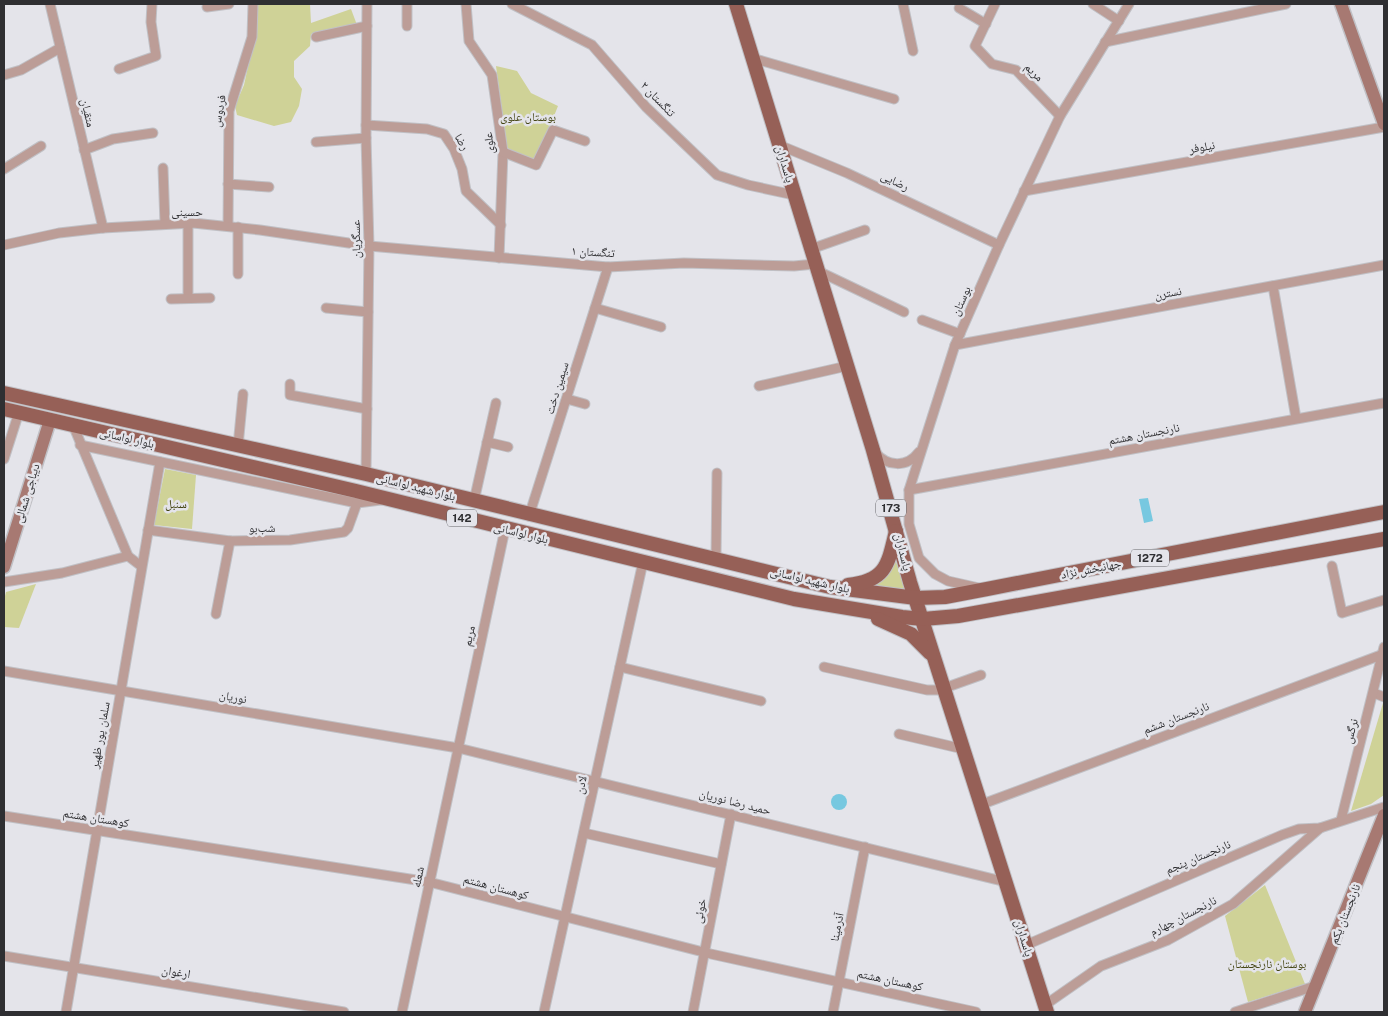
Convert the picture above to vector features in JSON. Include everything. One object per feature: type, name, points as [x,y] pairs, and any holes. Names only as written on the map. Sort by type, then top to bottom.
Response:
[{"type":"main road","name":"پاسداران","points":[[736,4],[897,528],[934,658],[1046,1008]]},
{"type":"main road","points":[[1342,5],[1384,126]]},
{"type":"main road","name":"بلوار شهید لواسانی","points":[[4,393],[366,474],[529,516],[830,586],[916,598]]},
{"type":"main road","name":"بلوار لواسانی","points":[[4,409],[388,499],[794,599],[861,611],[923,618]]},
{"type":"main road","name":"دیباجی شمالی","points":[[4,566],[50,420]]},
{"type":"main road","name":"جهانبخش نژاد","points":[[916,598],[945,597],[1384,512]]},
{"type":"main road","points":[[574,546],[585,538],[578,526]]},
{"type":"main road","points":[[830,586],[868,582],[876,577],[890,557],[897,528]]},
{"type":"main road","name":"جهانبخش نژاد","points":[[923,618],[958,616],[1384,539]]},
{"type":"main road","points":[[1187,550],[1183,564],[1190,574]]},
{"type":"main road","points":[[861,611],[911,634],[924,644],[934,658]]},
{"type":"main road","name":"نارنجستان یکم","points":[[1305,1012],[1384,815]]},
{"type":"street","name":"متقیان","points":[[50,4],[103,228]]},
{"type":"street","points":[[119,69],[156,56],[151,22],[152,4]]},
{"type":"street","points":[[207,7],[229,4]]},
{"type":"street","name":"فردوس","points":[[228,226],[229,111],[252,37],[253,4]]},
{"type":"street","name":"عسگریان","points":[[366,474],[369,246],[366,138],[367,4]]},
{"type":"street","points":[[407,4],[407,26]]},
{"type":"street","name":"علوی","points":[[466,4],[469,41],[492,75],[503,152],[500,258]]},
{"type":"street","name":"تنگستان ۲","points":[[512,4],[592,45],[646,107],[718,175],[748,185],[794,195]]},
{"type":"street","points":[[902,4],[913,51]]},
{"type":"street","name":"مریم","points":[[996,4],[975,46],[992,64],[1016,70],[1060,116]]},
{"type":"street","points":[[1093,4],[1119,21]]},
{"type":"street","name":"بوستان","points":[[987,589],[948,581],[924,565],[919,558],[909,524],[909,490],[960,334],[999,245],[1060,116],[1129,4]]},
{"type":"street","points":[[1105,42],[1286,4]]},
{"type":"street","points":[[959,8],[986,24]]},
{"type":"street","points":[[316,37],[367,26]]},
{"type":"street","points":[[4,74],[21,70],[60,48]]},
{"type":"street","points":[[752,58],[894,99]]},
{"type":"street","name":"رضا","points":[[366,125],[427,129],[444,134],[454,149],[466,191],[500,225]]},
{"type":"street","name":"نیلوفر","points":[[1024,191],[1384,126]]},
{"type":"street","points":[[503,152],[536,165],[552,130],[585,141]]},
{"type":"street","points":[[84,150],[113,139],[153,134]]},
{"type":"street","points":[[316,142],[366,138]]},
{"type":"street","name":"رضایی","points":[[779,145],[847,172],[999,245]]},
{"type":"street","points":[[4,169],[41,146]]},
{"type":"street","points":[[163,168],[165,224]]},
{"type":"street","points":[[228,184],[269,187]]},
{"type":"street","points":[[188,223],[188,298]]},
{"type":"street","name":"حسینی","points":[[4,242],[103,228],[188,223],[228,226],[369,246]]},
{"type":"street","points":[[238,228],[238,274]]},
{"type":"street","points":[[811,249],[865,230]]},
{"type":"street","name":"تنگستان ۱","points":[[369,246],[608,267],[684,263],[816,268]]},
{"type":"street","name":"نسترن","points":[[956,345],[1384,265]]},
{"type":"street","name":"سیمین دخت","points":[[529,516],[608,267]]},
{"type":"street","points":[[816,268],[904,312]]},
{"type":"street","points":[[1273,286],[1296,418]]},
{"type":"street","points":[[171,299],[210,298]]},
{"type":"street","points":[[326,308],[368,312]]},
{"type":"street","points":[[595,308],[661,327]]},
{"type":"street","points":[[922,320],[960,334]]},
{"type":"street","points":[[759,386],[847,366]]},
{"type":"street","points":[[290,384],[290,395],[367,409]]},
{"type":"street","points":[[238,446],[243,394]]},
{"type":"street","points":[[567,399],[584,404]]},
{"type":"street","points":[[474,501],[496,403]]},
{"type":"street","name":"نارنجستان هشتم","points":[[909,490],[1384,403]]},
{"type":"street","points":[[4,459],[19,412]]},
{"type":"street","points":[[73,426],[128,556],[141,566]]},
{"type":"street","points":[[487,442],[508,447]]},
{"type":"street","points":[[80,445],[358,504],[388,499]]},
{"type":"street","points":[[873,450],[879,457],[889,462],[904,464],[911,462],[922,447]]},
{"type":"street","name":"سلمان پور ظهیر","points":[[66,1012],[160,462]]},
{"type":"street","points":[[716,558],[717,473]]},
{"type":"street","name":"شب‌بو","points":[[148,530],[230,541],[290,540],[338,534],[348,528],[358,504]]},
{"type":"street","name":"مریم","points":[[458,748],[505,529]]},
{"type":"street","points":[[216,614],[230,541]]},
{"type":"street","points":[[4,582],[62,573],[128,556]]},
{"type":"street","name":"لادن","points":[[544,1012],[642,562]]},
{"type":"street","points":[[1332,566],[1342,613],[1384,600]]},
{"type":"street","name":"نرگس","points":[[1341,820],[1383,651]]},
{"type":"street","name":"نارنجستان ششم","points":[[980,805],[1383,651]]},
{"type":"street","points":[[620,667],[761,701]]},
{"type":"street","points":[[824,667],[928,690],[939,690],[981,675]]},
{"type":"street","name":"نوریان","points":[[4,671],[458,748]]},
{"type":"street","points":[[1374,693],[1384,697]]},
{"type":"street","points":[[899,734],[963,750]]},
{"type":"street","name":"حمید رضا نوریان","points":[[458,748],[1006,882]]},
{"type":"street","name":"شعله","points":[[402,1012],[458,748]]},
{"type":"street","name":"نارنجستان پنجم","points":[[1026,945],[1282,835],[1299,829],[1320,828],[1384,807]]},
{"type":"street","name":"خوئی","points":[[693,1012],[731,814]]},
{"type":"street","name":"کوهستان هشتم","points":[[4,816],[429,882],[704,952],[976,1012]]},
{"type":"street","name":"نارنجستان چهارم","points":[[1046,1008],[1102,966],[1168,940],[1233,904],[1320,828]]},
{"type":"street","points":[[584,833],[721,864]]},
{"type":"street","name":"آذرمینا","points":[[833,1012],[865,847]]},
{"type":"street","name":"ارغوان","points":[[4,956],[344,1012]]},
{"type":"street","points":[[1235,1012],[1315,986]]},
{"type":"green space","points":[[257,4],[310,4],[311,23],[351,9],[357,25],[311,34],[310,46],[294,61],[294,77],[302,89],[299,106],[291,122],[274,126],[237,115],[235,106],[244,85],[251,53],[257,38]]},
{"type":"green space","name":"بوستان علوی","points":[[496,66],[517,71],[531,93],[558,106],[536,161],[507,148]]},
{"type":"green space","name":"سنبل","points":[[165,469],[196,475],[192,529],[154,525]]},
{"type":"green space","points":[[895,559],[907,592],[866,586]]},
{"type":"green space","points":[[36,584],[19,628],[4,627],[4,600],[6,592]]},
{"type":"green space","points":[[1383,703],[1384,795],[1371,804],[1351,811]]},
{"type":"green space","name":"بوستان نارنجستان","points":[[1265,885],[1305,984],[1248,1002],[1225,916]]},
{"type":"water","points":[[1148,498],[1153,521],[1144,523],[1139,499]]},
{"type":"water","points":[[839,794],[847,802],[839,810],[831,802]]}]
